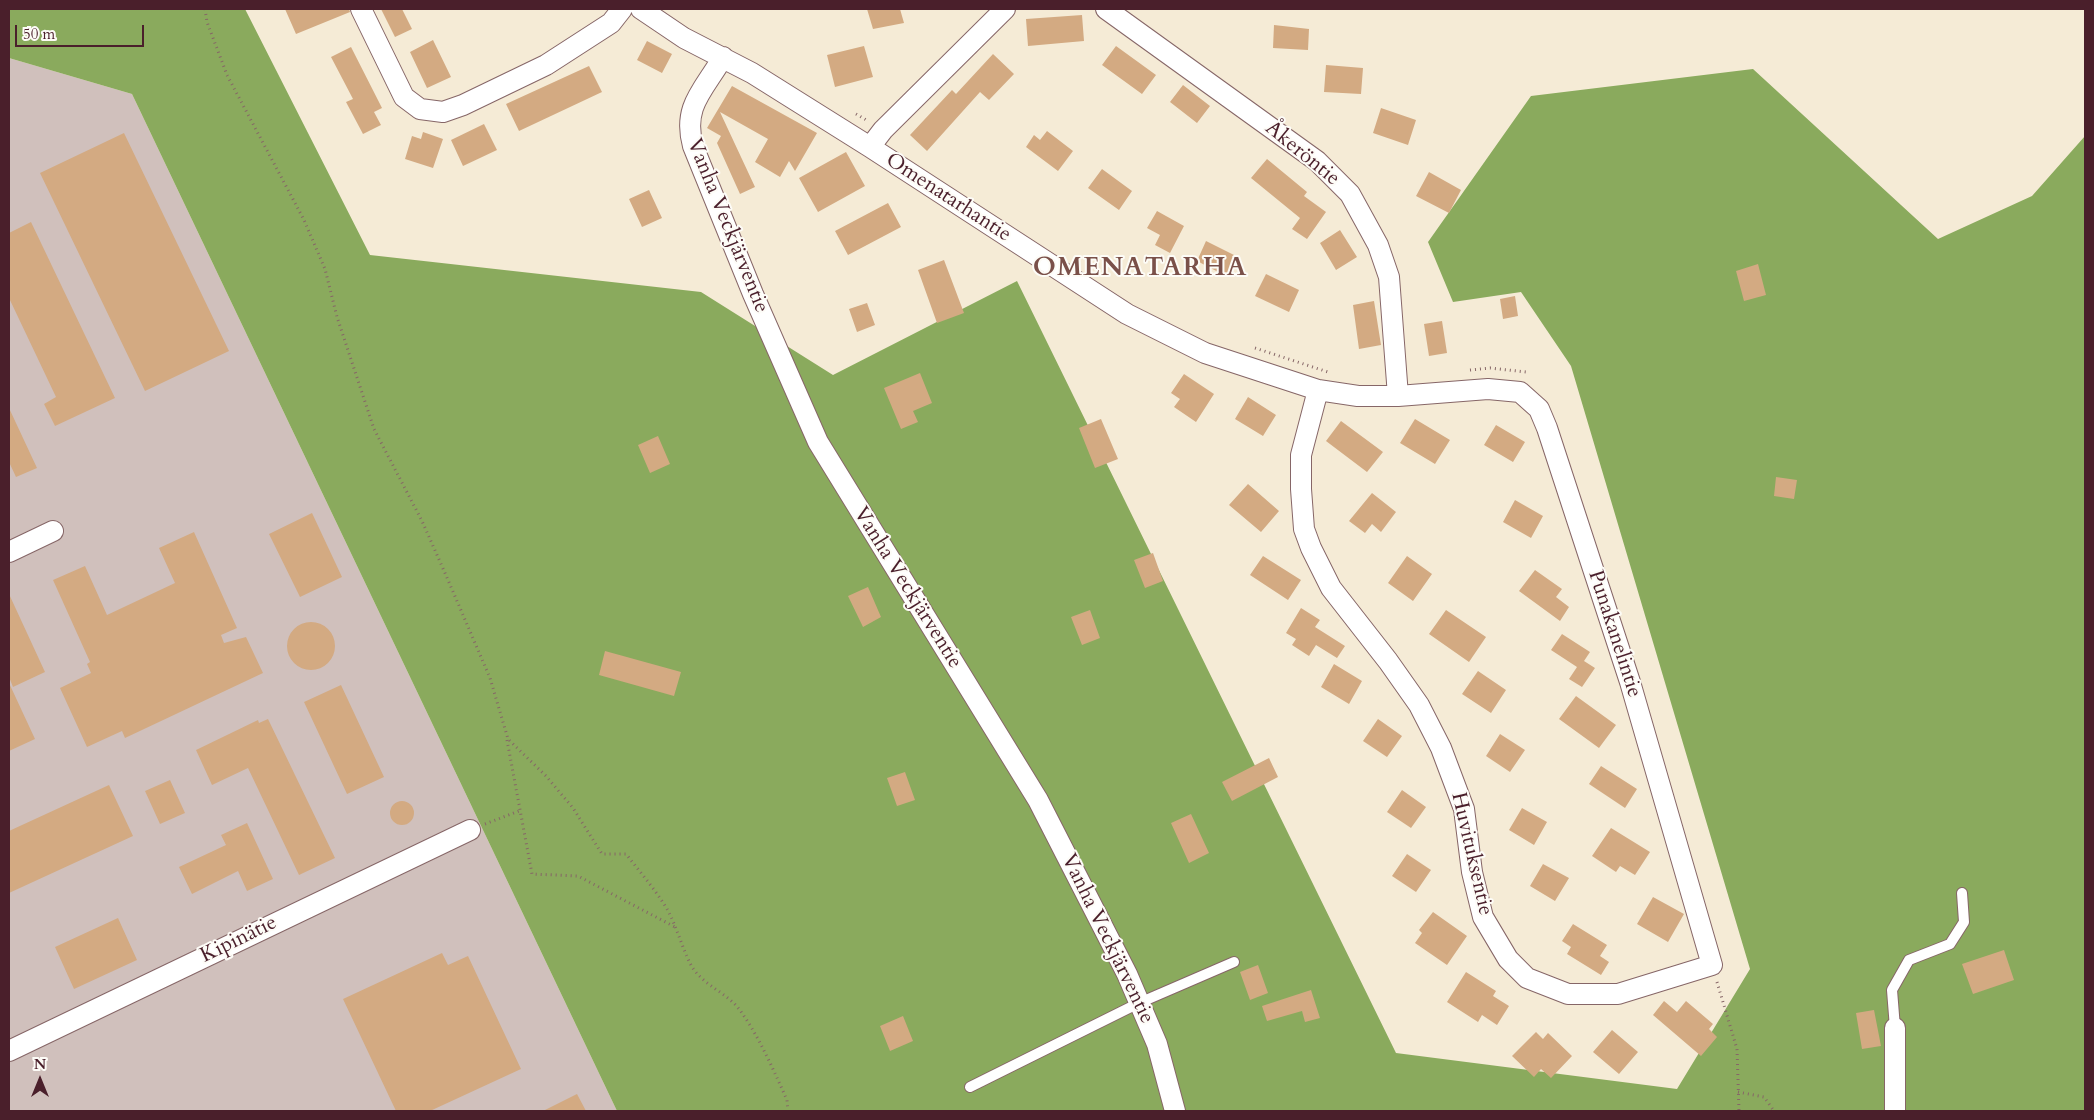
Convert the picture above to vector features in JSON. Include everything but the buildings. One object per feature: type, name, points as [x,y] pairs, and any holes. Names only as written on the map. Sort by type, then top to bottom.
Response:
[{"type":"street","points":[[361,9],[404,97],[420,109],[443,112],[463,105],[546,65],[611,24],[622,9]]},
{"type":"street","name":"Omenatarhantie","points":[[642,9],[684,38],[723,57],[870,147],[1127,314],[1205,353],[1318,390],[1358,396],[1439,393]]},
{"type":"street","points":[[870,147],[884,130],[1005,9]]},
{"type":"street","name":"Åkeröntie","points":[[1106,9],[1317,161],[1350,194],[1378,245],[1388,277],[1398,396]]},
{"type":"street","name":"Vanha Veckjärventie","points":[[723,57],[694,102],[689,130],[693,146],[753,294],[818,442],[1038,800],[1139,1003],[1157,1044],[1175,1111]]},
{"type":"street","name":"Punakanelintie","points":[[1439,393],[1488,389],[1520,392],[1539,409],[1547,428],[1630,682],[1712,965]]},
{"type":"street","name":"Huvituksentie","points":[[1318,390],[1301,455],[1304,529],[1330,588],[1388,661],[1419,705],[1441,748],[1464,809],[1472,872],[1483,917],[1508,959],[1527,978],[1568,994],[1618,994],[1712,965]]},
{"type":"street","points":[[9,552],[52,531]]},
{"type":"street","name":"Kipinätie","points":[[11,1043],[470,830]]},
{"type":"street","points":[[1895,1111],[1896,1028]]},
{"type":"lane","points":[[1896,1028],[1892,990],[1909,960],[1950,944],[1964,922],[1962,893]]},
{"type":"lane","points":[[970,1087],[1139,1003],[1234,962]]},
{"type":"path","points":[[205,9],[207,22],[227,75],[304,220],[325,269],[338,317],[374,429],[422,521],[449,582],[490,678],[508,740],[546,776],[573,808],[602,854],[626,854],[649,883],[676,927],[692,966],[707,983],[738,1007],[756,1037],[787,1100],[788,1111]]},
{"type":"path","points":[[851,112],[884,130]]},
{"type":"path","points":[[1253,347],[1335,374]]},
{"type":"path","points":[[1463,371],[1490,368],[1526,372]]},
{"type":"path","points":[[506,734],[532,874],[578,876],[676,927]]},
{"type":"path","points":[[470,830],[519,811]]},
{"type":"path","points":[[1712,965],[1737,1049],[1739,1111]]},
{"type":"path","points":[[1738,1092],[1764,1097],[1774,1111]]},
{"type":"shaded area","points":[[9,58],[132,94],[617,1111],[9,1111]]},
{"type":"green space","points":[[9,9],[245,9],[370,255],[701,292],[833,375],[1017,281],[1396,1053],[1677,1089],[1750,969],[1571,366],[1521,292],[1453,302],[1428,242],[1531,96],[1753,69],[1938,239],[2032,196],[2085,136],[2085,1111],[617,1111],[132,94],[9,58]]},
{"type":"district","name":"OMENATARHA","points":[[1140,269]]}]
